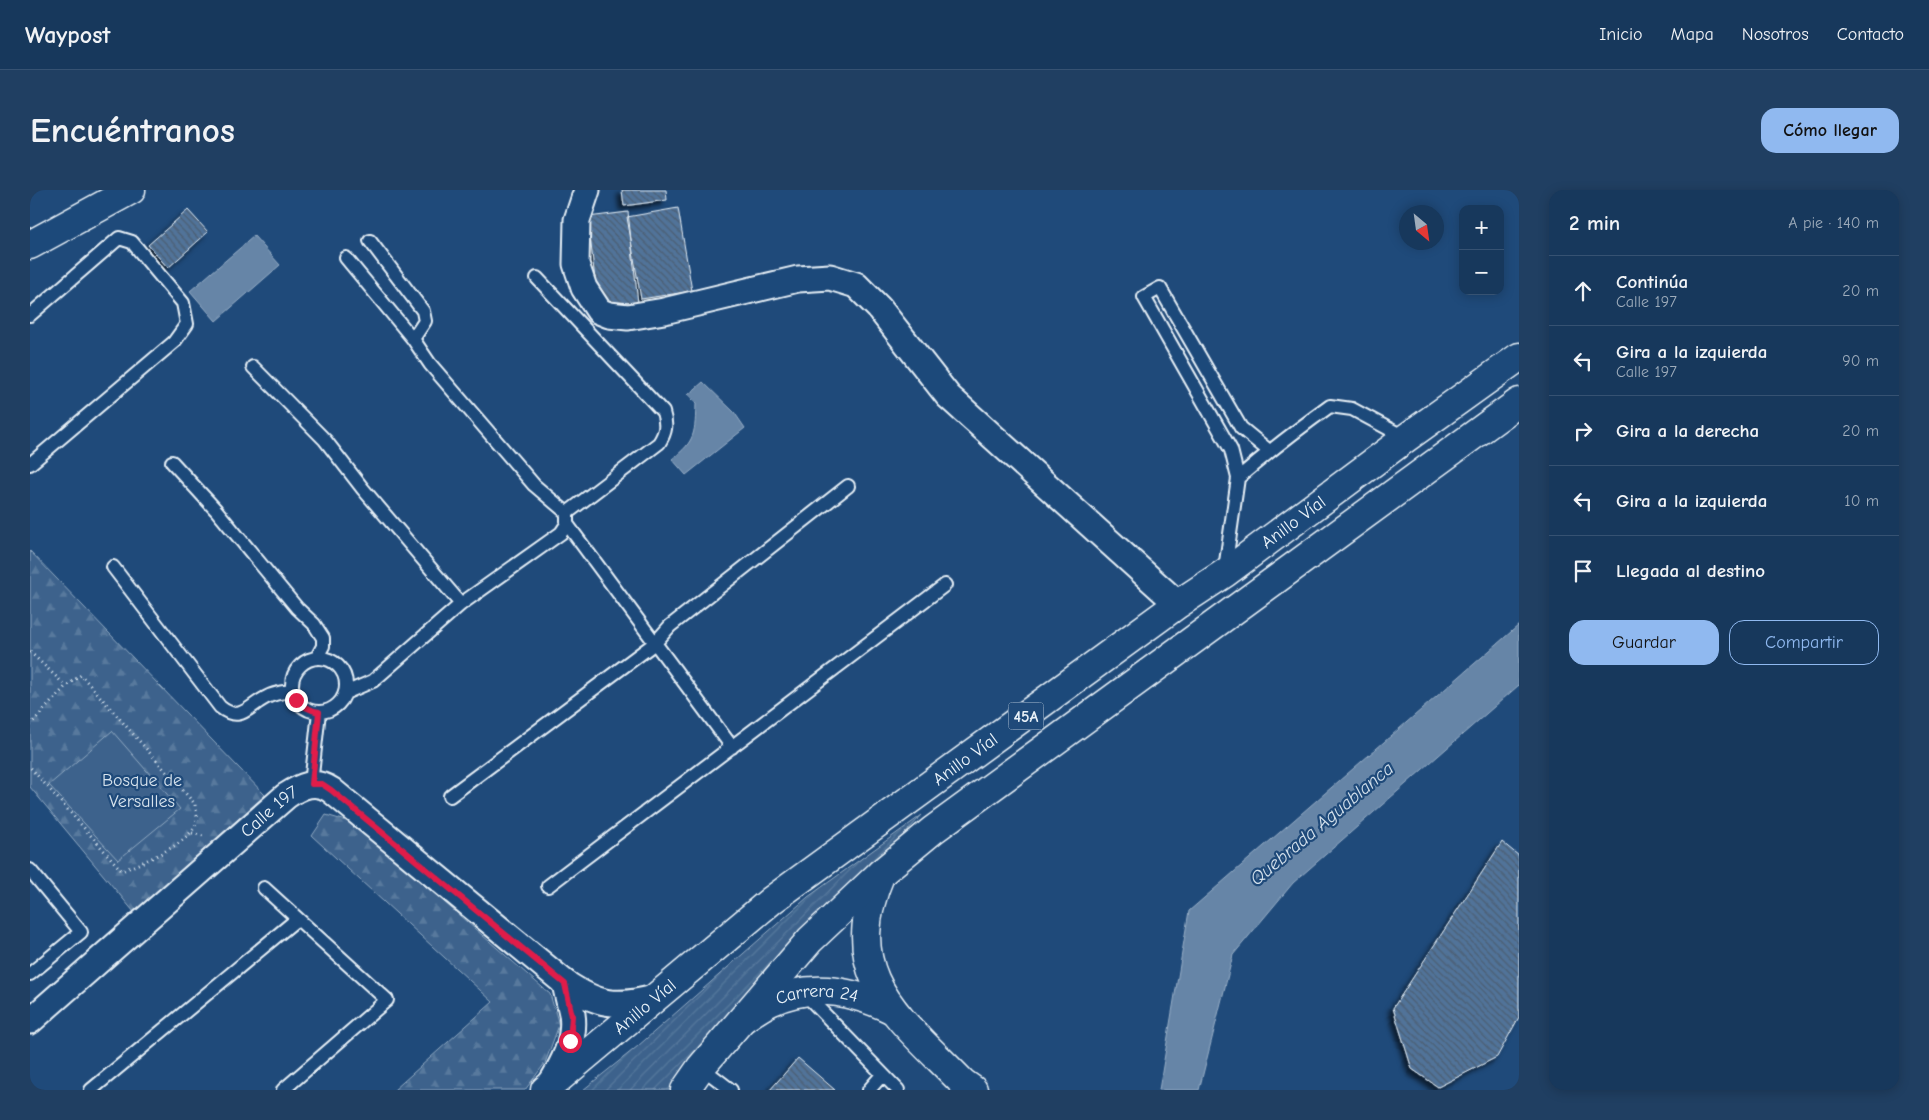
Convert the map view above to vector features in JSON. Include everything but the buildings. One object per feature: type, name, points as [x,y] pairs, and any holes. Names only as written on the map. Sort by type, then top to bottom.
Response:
[{"type":"main road","points":[[30,245],[132,190]]},
{"type":"main road","name":"Anillo Víal","points":[[547,1088],[772,900],[1178,604],[1225,573],[1406,438],[1519,357]]},
{"type":"main road","name":"Anillo Víal","points":[[685,1090],[701,1067],[810,940],[882,873],[933,830],[1519,402]]},
{"type":"main road","name":"Carrera 24","points":[[882,873],[866,919],[866,944],[870,968],[879,990],[893,1010],[964,1088]]},
{"type":"main road","name":"Carrera 24","points":[[742,1019],[771,1002],[803,992],[826,990],[849,993],[872,1000],[893,1010]]},
{"type":"street","points":[[588,190],[577,220],[576,264],[584,288],[599,311],[609,315],[628,317],[655,313],[798,279],[830,277],[856,285],[879,308],[948,396],[1178,604]]},
{"type":"street","name":"Calle 197","points":[[30,1021],[286,796],[297,789],[312,784],[322,784],[331,790],[565,984],[584,996],[607,1003],[630,1004],[654,998]]},
{"type":"street","points":[[547,1088],[562,1065],[570,1041],[572,1016],[565,984]]},
{"type":"lane","points":[[30,314],[119,238],[132,242],[183,303],[187,324],[174,342],[30,464]]},
{"type":"lane","points":[[370,241],[423,311],[425,321],[413,339]]},
{"type":"lane","points":[[346,258],[413,339],[430,364],[534,485],[567,519],[732,747]]},
{"type":"lane","points":[[345,693],[373,681],[461,604],[561,533],[567,519],[659,443],[665,434],[666,424],[663,412],[537,278]]},
{"type":"lane","points":[[1225,573],[1238,478],[1231,450],[1144,297],[1160,288],[1240,428],[1269,451]]},
{"type":"lane","points":[[253,367],[324,440],[461,604]]},
{"type":"lane","points":[[1238,478],[1269,451],[1330,406],[1352,409],[1406,438]]},
{"type":"lane","points":[[172,462],[314,624],[323,638],[323,646],[318,657]]},
{"type":"lane","points":[[450,796],[655,643],[670,626],[848,486]]},
{"type":"lane","points":[[113,567],[220,707],[228,714],[236,715],[244,712],[266,697],[293,691]]},
{"type":"lane","points":[[548,886],[945,585]]},
{"type":"lane","points":[[318,657],[334,661],[345,675],[346,684],[345,693],[341,700],[335,706],[319,712],[302,706],[296,700],[292,682],[294,673],[300,665],[318,657]]},
{"type":"lane","points":[[312,784],[319,712]]},
{"type":"lane","points":[[30,870],[81,932],[30,974]]},
{"type":"lane","points":[[264,888],[387,1000],[283,1090]]},
{"type":"lane","points":[[91,1090],[297,919]]},
{"type":"lane","points":[[803,992],[898,1090]]},
{"type":"lane","points":[[701,1067],[731,1090]]},
{"type":"lane","points":[[869,1090],[882,1075]]},
{"type":"path","points":[[30,652],[66,686]]},
{"type":"path","points":[[30,725],[66,686],[81,675],[195,804],[197,819],[192,833],[178,844],[122,871],[30,767]]},
{"type":"green space","name":"Bosque de Versalles","points":[[30,551],[265,795],[134,912],[30,787]]},
{"type":"green space","points":[[112,731],[180,809],[118,860],[49,785]]},
{"type":"green space","points":[[326,815],[353,823],[550,994],[559,1025],[545,1063],[525,1090],[394,1090],[493,1002],[312,836]]},
{"type":"green space","points":[[922,815],[696,1055],[669,1090],[583,1090],[638,1046],[808,897]]},
{"type":"water","points":[[254,236],[280,265],[216,321],[190,291]]},
{"type":"water","points":[[703,382],[734,412],[745,428],[686,475],[672,459],[686,447],[693,435],[696,403],[688,395]]},
{"type":"water","name":"Quebrada Aguablanca","points":[[1519,625],[1519,685],[1293,883],[1233,955],[1199,1090],[1159,1090],[1189,911]]},
{"type":"route","points":[[296,700],[302,706],[319,712],[312,784],[322,784],[331,790],[565,984],[572,1016],[570,1041]]}]
